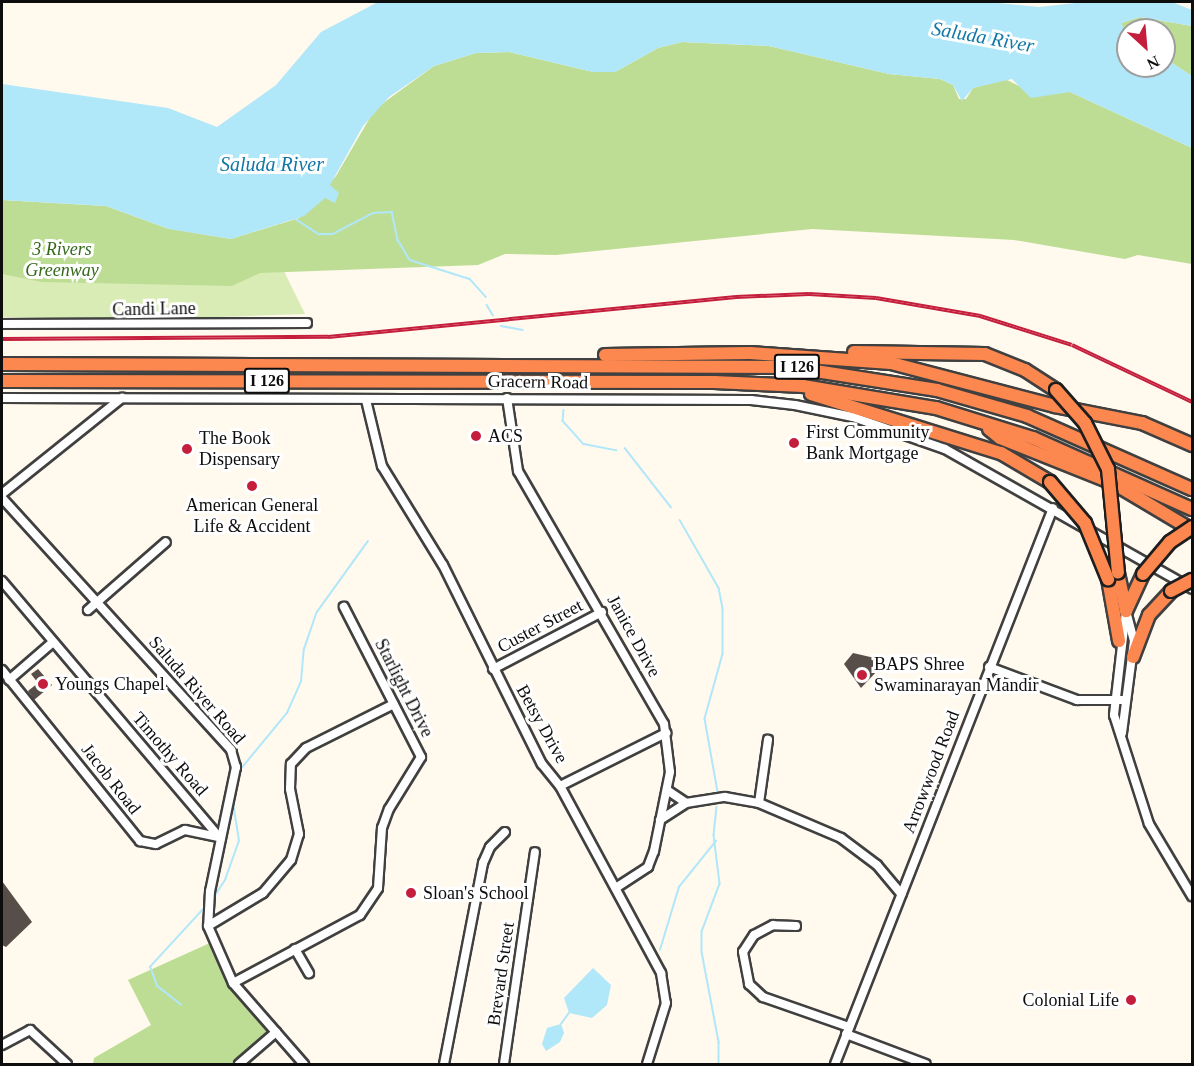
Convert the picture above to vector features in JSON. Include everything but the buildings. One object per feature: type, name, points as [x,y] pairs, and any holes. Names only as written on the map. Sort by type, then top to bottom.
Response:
[{"type":"highway","points":[[381,364],[750,353],[974,352],[1016,365],[1056,390],[1089,429],[1108,469],[1113,576],[1119,640]]},
{"type":"highway","points":[[750,353],[861,359],[918,368],[1054,406],[1142,423],[1192,445]]},
{"type":"highway","name":"I 126","points":[[2,364],[702,363],[790,367],[878,378],[1027,416],[1192,489]]},
{"type":"highway","name":"I 126","points":[[2,381],[751,382],[903,401],[984,424],[1082,457],[1192,508]]},
{"type":"highway","points":[[751,382],[844,401],[1014,458],[1050,482],[1085,523],[1113,576],[1126,610]]},
{"type":"highway","points":[[984,424],[1000,438],[1115,484],[1192,529],[1170,542],[1143,574],[1126,610]]},
{"type":"highway","points":[[1133,657],[1149,615],[1171,591],[1192,580]]},
{"type":"street","name":"Candi Lane","points":[[2,324],[307,323]]},
{"type":"street","name":"Gracern Road","points":[[2,398],[751,400],[823,410],[921,438],[1053,508]]},
{"type":"street","points":[[2,496],[122,398]]},
{"type":"street","name":"Janice Drive","points":[[507,398],[518,471],[602,612],[666,733],[667,790],[648,867],[616,887]]},
{"type":"street","name":"Betsy Drive","points":[[366,400],[382,466],[443,565],[542,764],[560,786],[616,887],[665,985],[666,1003],[647,1065]]},
{"type":"street","name":"Saluda River Road","points":[[2,496],[231,750],[236,767],[210,891],[208,926],[233,983],[304,1065]]},
{"type":"street","points":[[1053,508],[1192,589]]},
{"type":"street","name":"Arrowwood Road","points":[[834,1065],[1053,508]]},
{"type":"street","points":[[88,610],[166,543]]},
{"type":"street","name":"Timothy Road","points":[[2,581],[221,839]]},
{"type":"street","name":"Starlight Drive","points":[[233,983],[360,915],[378,888],[382,828],[394,798],[421,757],[344,607]]},
{"type":"street","points":[[1126,610],[1119,640],[1114,700],[1121,737],[1149,824],[1192,896]]},
{"type":"street","points":[[1121,737],[1133,657],[1126,610]]},
{"type":"street","name":"Custer Street","points":[[494,669],[602,612]]},
{"type":"street","points":[[9,680],[53,642]]},
{"type":"street","points":[[989,667],[1066,697],[1088,702],[1125,700]]},
{"type":"street","name":"Jacob Road","points":[[2,670],[140,841],[156,844],[174,833],[195,830],[221,839]]},
{"type":"street","points":[[208,926],[263,893],[291,860],[298,834],[290,789],[291,764],[306,748],[394,704]]},
{"type":"street","points":[[560,786],[666,733]]},
{"type":"street","points":[[759,803],[768,740]]},
{"type":"street","points":[[667,790],[686,802]]},
{"type":"street","points":[[660,820],[686,802],[725,797],[759,803],[841,838],[877,865],[901,894]]},
{"type":"street","points":[[444,1065],[483,863],[490,847],[505,832]]},
{"type":"street","name":"Brevard Street","points":[[504,1065],[535,852]]},
{"type":"street","points":[[796,926],[773,925],[754,935],[743,952],[749,984],[763,997],[848,1030],[926,1065]]},
{"type":"street","points":[[295,949],[309,973]]},
{"type":"street","points":[[2,1045],[30,1030],[67,1065]]},
{"type":"street","points":[[238,1065],[276,1032]]},
{"type":"green space","points":[[1176,23],[1192,26],[1192,76],[1176,66]]},
{"type":"green space","name":"3 Rivers Greenway","points":[[682,42],[769,46],[889,74],[940,79],[953,85],[959,99],[966,99],[973,88],[1005,79],[1023,88],[1070,92],[1192,148],[1192,264],[1138,255],[1125,259],[1014,240],[812,229],[556,255],[505,254],[478,265],[260,273],[232,286],[42,282],[2,274],[2,200],[106,206],[169,229],[231,239],[299,218],[336,176],[375,109],[434,66],[476,53],[509,52],[593,72],[615,72],[658,48]]},
{"type":"green space","name":"3 Rivers Greenway","points":[[1192,148],[279,261],[305,314],[135,320],[2,317],[2,200],[231,239],[280,224]]},
{"type":"green space","points":[[212,942],[218,956],[276,1032],[239,1064],[93,1064],[94,1058],[151,1025],[128,980]]},
{"type":"water","name":"Saluda River","points":[[378,2],[988,2],[1039,7],[1085,2],[1172,2],[1192,10],[1192,26],[1176,23],[1176,18],[1116,18],[1116,78],[1176,78],[1176,66],[1192,76],[1192,148],[1070,92],[1031,98],[1012,79],[973,88],[962,101],[953,85],[940,79],[889,74],[769,46],[682,42],[658,48],[615,72],[593,72],[509,52],[476,53],[434,66],[389,97],[363,126],[330,185],[339,193],[335,203],[325,198],[304,216],[231,239],[169,229],[106,206],[2,200],[2,84],[168,108],[217,127],[276,85],[321,32]]},
{"type":"water","points":[[593,968],[611,985],[607,1005],[592,1018],[569,1013],[564,998]]},
{"type":"water","points":[[561,1024],[564,1033],[560,1042],[546,1051],[542,1044],[547,1028]]},
{"type":"waterway","points":[[294,218],[319,234],[333,234],[373,213],[392,212],[398,240],[410,260],[470,279],[486,297]]},
{"type":"waterway","points":[[487,305],[493,315]]},
{"type":"waterway","points":[[501,326],[523,330]]},
{"type":"waterway","points":[[564,410],[563,421],[584,444],[616,450]]},
{"type":"waterway","points":[[625,448],[671,507]]},
{"type":"waterway","points":[[680,520],[719,588],[723,609],[723,654],[705,719],[718,792]]},
{"type":"waterway","points":[[240,770],[287,713],[301,681],[304,649],[317,612],[368,541]]},
{"type":"waterway","points":[[214,897],[225,880],[239,841],[233,803]]},
{"type":"waterway","points":[[717,807],[714,835],[720,884],[702,932],[702,952],[719,1042],[719,1064]]},
{"type":"waterway","points":[[660,950],[679,887],[716,841]]},
{"type":"waterway","points":[[181,1005],[157,986],[150,967],[204,908]]},
{"type":"waterway","points":[[561,1024],[569,1013]]},
{"type":"railway","points":[[2,339],[328,337],[736,297],[809,294],[876,298],[980,316],[1072,345],[1192,402]]},
{"type":"place","name":"ACS","points":[[476,436]]},
{"type":"place","name":"First Community Bank Mortgage","points":[[794,443]]},
{"type":"place","name":"The Book Dispensary","points":[[187,449]]},
{"type":"place","name":"American General Life & Accident","points":[[252,486]]},
{"type":"place","name":"BAPS Shree Swaminarayan Mandir","points":[[862,675]]},
{"type":"place","name":"Youngs Chapel","points":[[43,684]]},
{"type":"place","name":"Sloan's School","points":[[411,893]]},
{"type":"place","name":"Colonial Life","points":[[1131,1000]]}]
